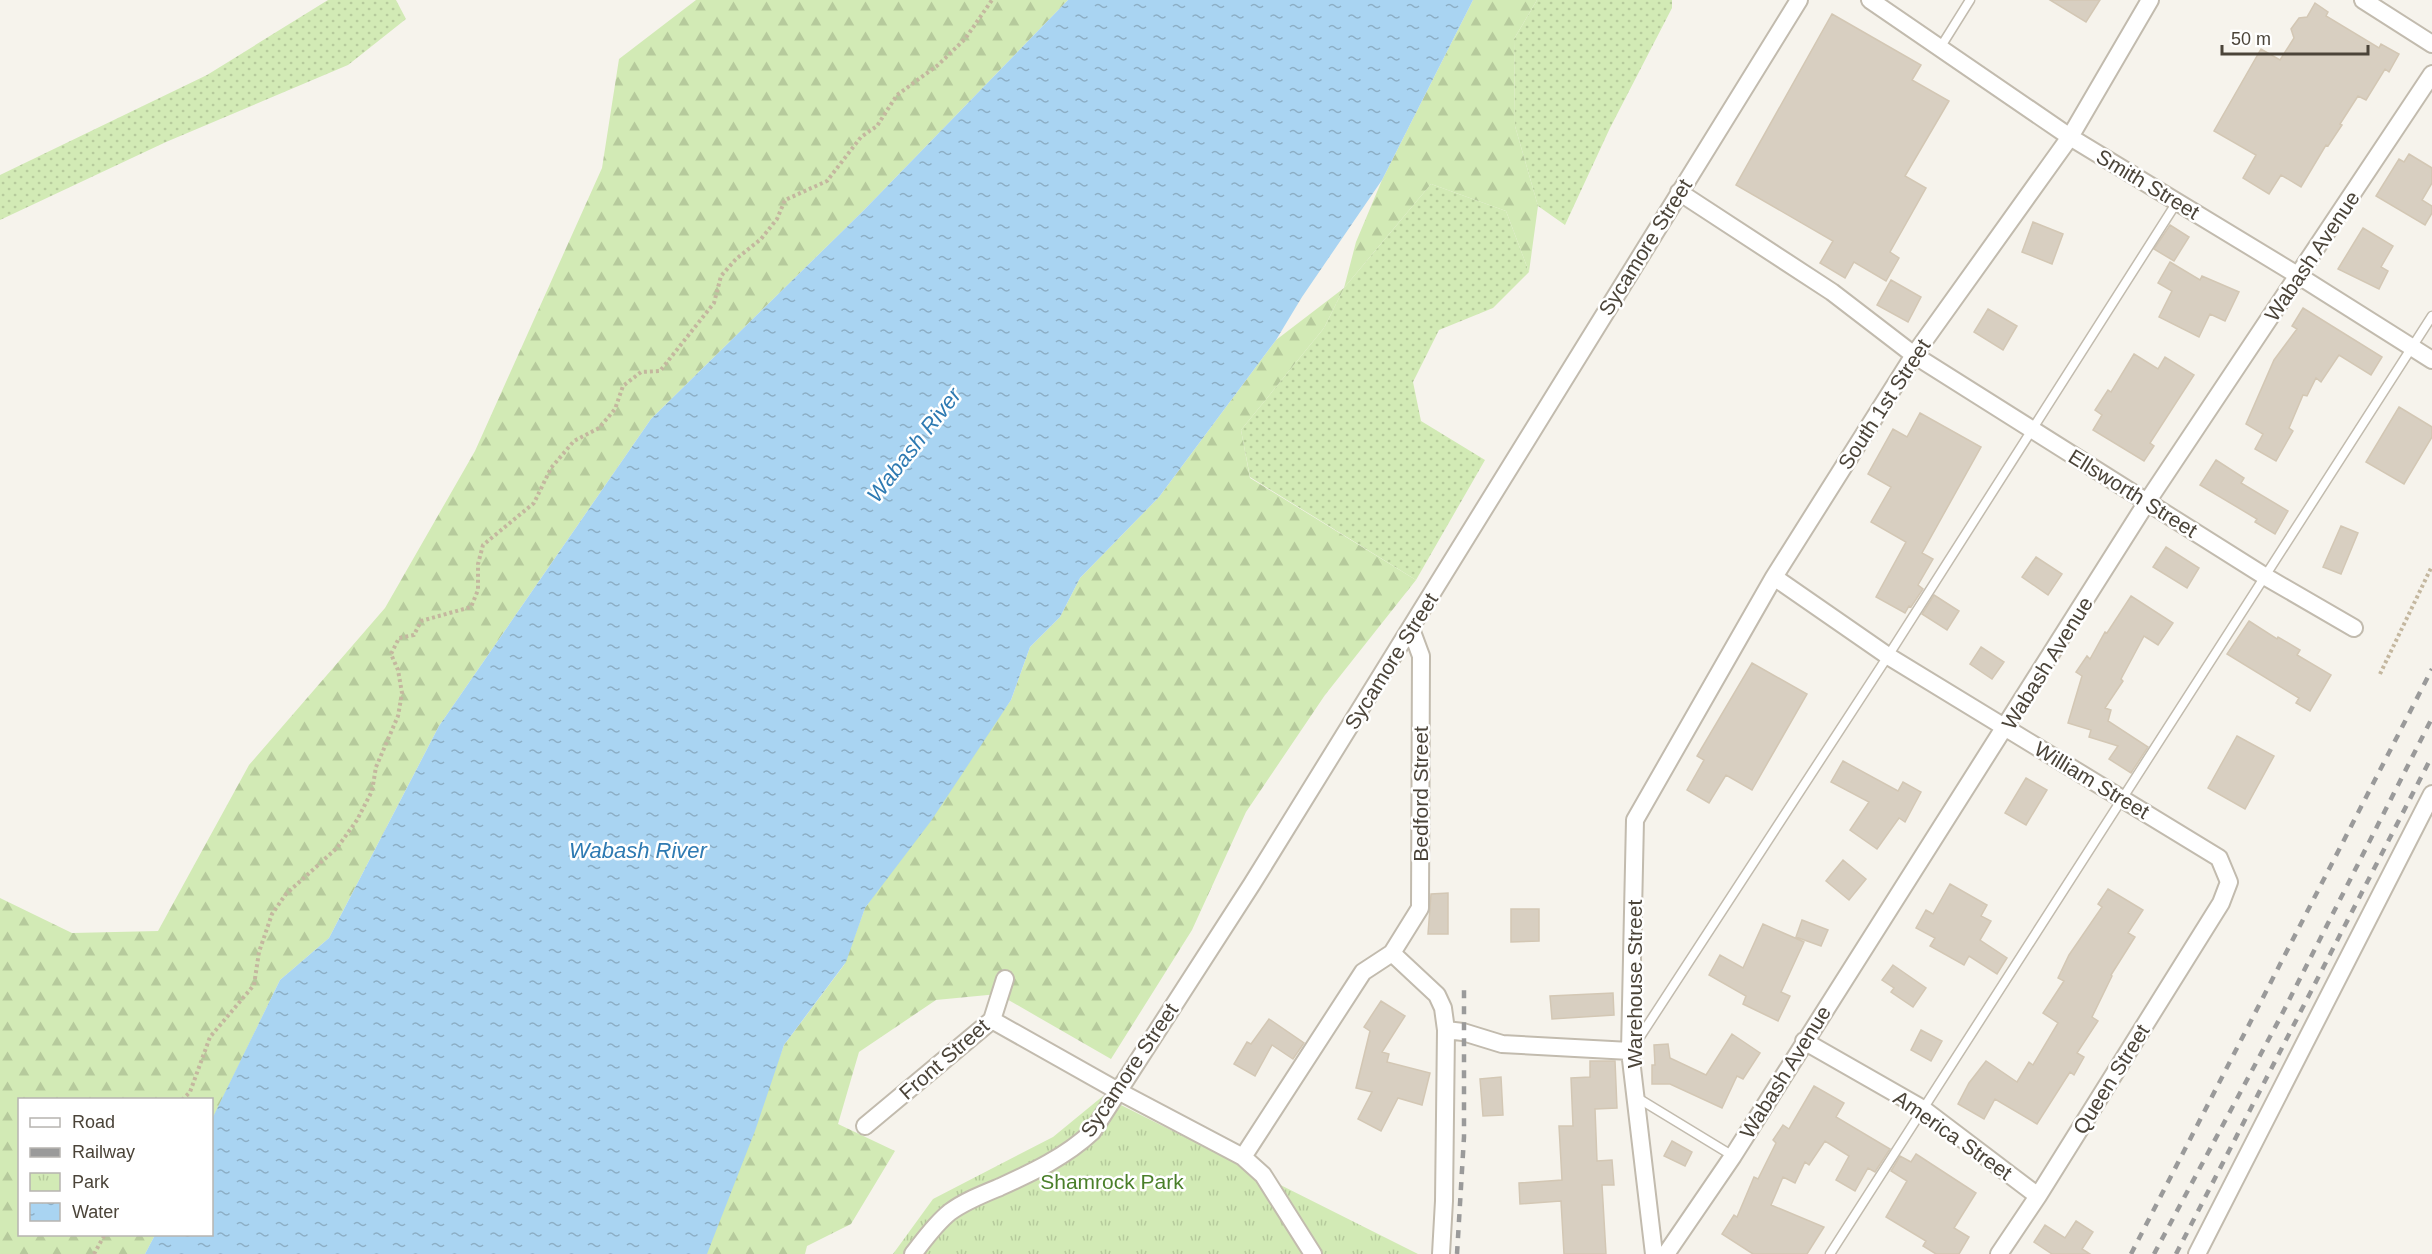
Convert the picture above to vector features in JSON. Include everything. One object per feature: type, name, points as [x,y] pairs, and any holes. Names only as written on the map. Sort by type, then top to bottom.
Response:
[{"type":"street","name":"Sycamore Street","points":[[913,1254],[950,1212],[968,1201],[1041,1168],[1077,1146],[1092,1132],[1252,884],[1799,0]]},
{"type":"street","name":"Smith Street","points":[[1870,0],[2070,137],[2432,360]]},
{"type":"street","name":"South 1st Street","points":[[1635,820],[1774,577],[1914,355],[2070,137],[2150,0]]},
{"type":"street","points":[[2363,0],[2432,44]]},
{"type":"street","name":"Wabash Avenue","points":[[1666,1254],[1733,1156],[2147,502],[2432,74]]},
{"type":"street","points":[[1679,192],[1832,292],[1914,355]]},
{"type":"street","name":"Ellsworth Street","points":[[1914,355],[2266,577],[2354,628]]},
{"type":"street","name":"William Street","points":[[1774,577],[1888,656],[2219,858],[2229,882],[2221,903]]},
{"type":"street","name":"Bedford Street","points":[[1243,1157],[1363,972],[1392,953],[1420,908],[1420,656],[1411,629]]},
{"type":"street","points":[[2197,1254],[2432,794]]},
{"type":"street","name":"Warehouse Street","points":[[1635,820],[1630,1051],[1654,1254]]},
{"type":"street","name":"Queen Street","points":[[1999,1254],[2038,1196],[2221,903]]},
{"type":"street","points":[[1392,953],[1437,995],[1443,1008],[1446,1030],[1444,1201],[1441,1254]]},
{"type":"street","name":"Front Street","points":[[865,1126],[992,1020],[1005,979]]},
{"type":"street","points":[[992,1020],[1118,1091],[1243,1157],[1263,1175],[1313,1254]]},
{"type":"street","points":[[1446,1030],[1463,1032],[1502,1044],[1630,1051]]},
{"type":"street","name":"America Street","points":[[1804,1041],[1923,1109],[2038,1196]]},
{"type":"lane","points":[[1940,48],[1970,0]]},
{"type":"lane","points":[[1630,1051],[1888,656],[2177,202]]},
{"type":"lane","points":[[1830,1254],[2432,316]]},
{"type":"lane","points":[[1635,1097],[1733,1156]]},
{"type":"path","points":[[184,1098],[190,1092],[210,1037],[254,985],[259,952],[272,914],[286,894],[337,848],[357,820],[372,791],[376,767],[398,716],[402,693],[398,670],[391,654],[399,638],[414,635],[421,621],[471,607],[477,590],[478,564],[483,545],[534,503],[550,468],[574,441],[599,428],[615,409],[623,386],[641,372],[660,371],[714,303],[721,276],[736,259],[761,239],[777,219],[785,200],[827,181],[861,137],[878,126],[897,95],[938,65],[965,39],[992,0]]},
{"type":"path","points":[[2380,674],[2432,567]]},
{"type":"path","points":[[94,1254],[104,1236]]},
{"type":"green space","points":[[328,0],[396,0],[406,19],[348,65],[166,142],[0,220],[0,175],[207,75]]},
{"type":"green space","points":[[696,0],[1068,0],[864,210],[651,419],[439,726],[329,938],[280,980],[213,1118],[213,1098],[18,1098],[18,1236],[154,1236],[145,1254],[0,1254],[0,898],[72,933],[158,931],[249,765],[385,608],[475,451],[602,168],[619,59]]},
{"type":"green space","points":[[1473,0],[1537,0],[1514,39],[1515,126],[1538,206],[1529,272],[1506,211],[1431,184],[1344,288],[1356,242],[1382,180]]},
{"type":"green space","points":[[1537,0],[1672,0],[1672,8],[1610,128],[1565,225],[1538,206],[1515,126],[1514,39]]},
{"type":"green space","points":[[1431,184],[1506,211],[1529,272],[1493,308],[1439,330],[1413,382],[1421,421],[1485,460],[1416,580],[1250,477],[1241,430],[1324,328],[1344,288]]},
{"type":"green space","points":[[1344,288],[1324,328],[1241,430],[1250,478],[1416,580],[1325,695],[1246,812],[1192,930],[1111,1059],[998,994],[936,1000],[859,1052],[838,1124],[895,1151],[851,1224],[807,1246],[805,1254],[705,1254],[784,1045],[844,965],[865,908],[1011,700],[1030,647],[1060,617],[1080,578],[1159,497],[1276,340]]},
{"type":"green space","name":"Shamrock Park","points":[[1103,1096],[1418,1254],[893,1254],[933,1199],[1053,1137]]},
{"type":"water","name":"Wabash River","points":[[1068,0],[1473,0],[1382,180],[1302,297],[1276,340],[1159,497],[1080,578],[1060,617],[1030,647],[1011,700],[931,821],[865,908],[846,962],[784,1045],[755,1131],[707,1254],[145,1254],[154,1236],[213,1236],[213,1117],[280,980],[329,938],[439,726],[651,419],[864,210]]},
{"type":"building","points":[[2050,0],[2100,0],[2086,22]]},
{"type":"building","points":[[2315,3],[2328,12],[2326,16],[2379,48],[2381,44],[2399,54],[2389,72],[2385,69],[2366,100],[2358,96],[2340,124],[2342,125],[2328,146],[2326,145],[2301,187],[2281,175],[2269,194],[2243,178],[2256,155],[2214,131],[2261,49],[2280,60],[2294,38],[2291,29],[2299,18],[2307,17]]},
{"type":"building","points":[[1832,14],[1921,65],[1912,80],[1949,101],[1905,176],[1926,188],[1890,252],[1899,258],[1886,281],[1854,262],[1845,278],[1820,263],[1833,241],[1736,185]]},
{"type":"building","points":[[2409,154],[2432,168],[2432,183],[2422,200],[2432,206],[2432,213],[2425,225],[2376,196],[2399,159],[2404,162]]},
{"type":"building","points":[[2033,222],[2063,234],[2052,264],[2022,252]]},
{"type":"building","points":[[2170,225],[2189,237],[2174,261],[2154,249]]},
{"type":"building","points":[[2363,228],[2393,246],[2381,267],[2388,271],[2379,289],[2338,269]]},
{"type":"building","points":[[2170,262],[2200,280],[2202,276],[2239,292],[2225,321],[2210,314],[2199,337],[2159,317],[2172,291],[2158,283]]},
{"type":"building","points":[[1891,280],[1921,297],[1908,322],[1877,305]]},
{"type":"building","points":[[2303,308],[2382,357],[2371,375],[2339,355],[2321,382],[2316,378],[2307,396],[2303,395],[2289,428],[2293,431],[2276,461],[2255,449],[2263,434],[2246,424],[2274,360],[2297,329],[2292,326]]},
{"type":"building","points":[[1988,309],[2017,326],[2003,350],[1974,332]]},
{"type":"building","points":[[2134,354],[2158,369],[2165,357],[2194,375],[2150,443],[2154,446],[2144,461],[2093,430],[2102,415],[2095,410],[2108,390],[2111,392]]},
{"type":"building","points":[[2399,407],[2432,427],[2432,437],[2404,484],[2366,462]]},
{"type":"building","points":[[1920,413],[1981,447],[1922,553],[1933,559],[1918,585],[1923,589],[1905,613],[1876,597],[1906,542],[1871,522],[1891,487],[1868,474],[1893,429],[1907,437]]},
{"type":"building","points":[[2216,460],[2244,478],[2241,483],[2288,511],[2275,534],[2255,522],[2257,519],[2200,485]]},
{"type":"building","points":[[2341,526],[2358,533],[2341,574],[2323,567]]},
{"type":"building","points":[[2166,547],[2199,568],[2187,588],[2153,567]]},
{"type":"building","points":[[2036,557],[2062,574],[2048,595],[2022,577]]},
{"type":"building","points":[[1934,595],[1959,611],[1947,630],[1922,614]]},
{"type":"building","points":[[2131,596],[2173,623],[2158,645],[2144,636],[2121,679],[2123,681],[2105,708],[2111,710],[2108,721],[2148,747],[2131,773],[2109,759],[2118,746],[2089,737],[2091,730],[2068,723],[2082,676],[2076,672],[2087,656],[2090,659],[2105,632],[2107,633]]},
{"type":"building","points":[[2249,621],[2277,639],[2278,637],[2300,650],[2297,655],[2331,675],[2310,711],[2296,703],[2299,698],[2227,654]]},
{"type":"building","points":[[1981,647],[2004,662],[1992,679],[1970,664]]},
{"type":"building","points":[[1752,663],[1807,694],[1752,790],[1726,775],[1709,803],[1687,790],[1704,760],[1697,756]]},
{"type":"building","points":[[2237,736],[2274,756],[2245,809],[2208,788]]},
{"type":"building","points":[[1843,761],[1898,791],[1903,782],[1921,792],[1905,822],[1899,818],[1877,849],[1850,830],[1869,802],[1831,782]]},
{"type":"building","points":[[2026,778],[2047,790],[2026,825],[2005,813]]},
{"type":"building","points":[[1843,860],[1866,879],[1849,900],[1826,881]]},
{"type":"building","points":[[1950,884],[1987,905],[1981,916],[1991,921],[1980,940],[2007,958],[1997,974],[1969,956],[1964,965],[1930,946],[1935,938],[1916,928],[1926,910],[1933,914]]},
{"type":"building","points":[[2108,889],[2143,910],[2128,933],[2135,937],[2111,975],[2092,1017],[2098,1021],[2077,1053],[2084,1057],[2074,1075],[2070,1072],[2037,1124],[1995,1099],[1984,1119],[1958,1104],[1969,1083],[1986,1061],[2017,1082],[2029,1062],[2033,1065],[2058,1023],[2043,1013],[2064,981],[2058,978],[2069,955],[2102,907],[2098,904]]},
{"type":"building","points":[[1448,893],[1448,934],[1428,934],[1431,894]]},
{"type":"building","points":[[1511,909],[1539,909],[1539,941],[1511,942]]},
{"type":"building","points":[[1802,920],[1828,930],[1821,946],[1796,937]]},
{"type":"building","points":[[1763,924],[1804,942],[1781,992],[1790,996],[1778,1021],[1743,1004],[1746,996],[1709,975],[1720,955],[1743,968]]},
{"type":"building","points":[[1893,965],[1926,988],[1913,1007],[1891,992],[1894,988],[1882,980]]},
{"type":"building","points":[[1613,993],[1614,1015],[1552,1019],[1550,996]]},
{"type":"building","points":[[1381,1001],[1405,1016],[1382,1052],[1389,1054],[1387,1062],[1430,1073],[1422,1105],[1398,1098],[1381,1131],[1358,1119],[1372,1092],[1356,1088],[1370,1031],[1364,1027]]},
{"type":"building","points":[[1269,1019],[1304,1043],[1293,1059],[1272,1045],[1255,1076],[1234,1064],[1247,1042],[1251,1044]]},
{"type":"building","points":[[1921,1030],[1942,1041],[1931,1061],[1911,1050]]},
{"type":"building","points":[[1732,1034],[1760,1053],[1743,1079],[1737,1076],[1722,1108],[1670,1084],[1652,1084],[1652,1065],[1655,1065],[1654,1045],[1668,1044],[1670,1058],[1706,1075]]},
{"type":"building","points":[[1590,1061],[1615,1061],[1617,1108],[1595,1109],[1597,1161],[1612,1160],[1614,1185],[1602,1185],[1606,1254],[1564,1254],[1561,1201],[1520,1204],[1519,1183],[1562,1180],[1559,1126],[1573,1126],[1571,1078],[1590,1077]]},
{"type":"building","points":[[1501,1077],[1503,1115],[1483,1116],[1480,1079]]},
{"type":"building","points":[[1814,1086],[1844,1103],[1836,1117],[1890,1149],[1875,1172],[1868,1168],[1855,1191],[1836,1180],[1849,1156],[1825,1141],[1809,1165],[1805,1162],[1795,1183],[1783,1177],[1771,1205],[1824,1227],[1807,1254],[1753,1254],[1722,1234],[1734,1215],[1737,1217],[1754,1177],[1758,1179],[1776,1143],[1773,1140],[1783,1125],[1789,1129]]},
{"type":"building","points":[[1672,1141],[1692,1152],[1685,1166],[1664,1156]]},
{"type":"building","points":[[1916,1154],[1976,1193],[1954,1228],[1969,1237],[1959,1254],[1936,1254],[1923,1246],[1926,1241],[1886,1217],[1907,1181],[1891,1171],[1900,1156],[1911,1162]]},
{"type":"building","points":[[2076,1221],[2093,1232],[2082,1249],[2090,1254],[2052,1254],[2034,1242],[2045,1225],[2065,1238]]},
{"type":"railway","points":[[2131,1254],[2432,669]]},
{"type":"railway","points":[[2154,1254],[2280,1018],[2432,718]]},
{"type":"railway","points":[[2176,1254],[2432,756]]},
{"type":"railway","points":[[1457,1254],[1464,1137],[1464,984]]}]
